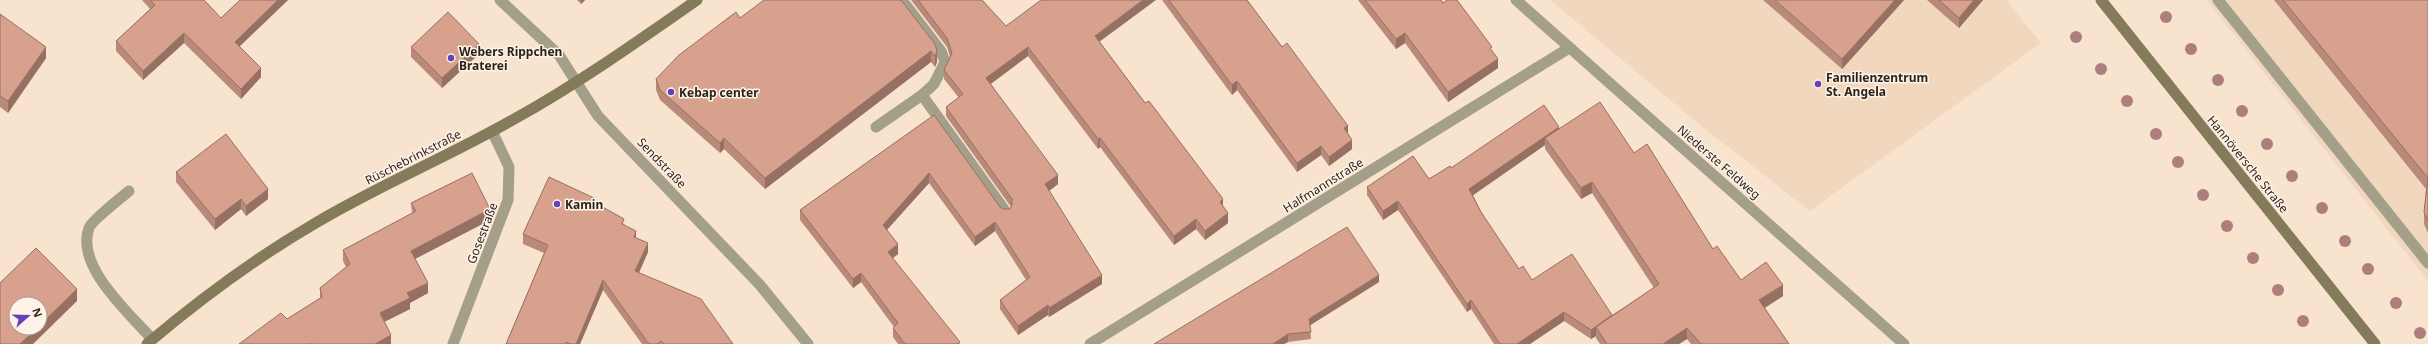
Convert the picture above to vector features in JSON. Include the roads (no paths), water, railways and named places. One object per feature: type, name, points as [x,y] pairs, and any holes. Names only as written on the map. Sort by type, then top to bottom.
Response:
[{"type":"main road","name":"Rüschebrinkstraße","points":[[150,342],[224,282],[288,239],[363,197],[492,131],[578,82],[696,0]]},
{"type":"main road","name":"Hannöversche Straße","points":[[2101,0],[2375,344]]},
{"type":"street","name":"Sendstraße","points":[[500,0],[559,55],[578,82],[598,116],[760,285],[808,344]]},
{"type":"street","points":[[876,127],[922,95],[934,84],[945,62],[942,51],[902,0]]},
{"type":"street","name":"Niederste Feldweg","points":[[1516,0],[1904,344]]},
{"type":"street","points":[[2218,0],[2428,263]]},
{"type":"street","name":"Halfmannstraße","points":[[1090,344],[1569,48]]},
{"type":"street","points":[[922,95],[1006,212]]},
{"type":"street","name":"Gosestraße","points":[[453,344],[508,200],[509,167],[492,131]]},
{"type":"street","points":[[129,191],[89,226],[86,247],[96,273],[150,342]]},
{"type":"place","name":"Webers Rippchen Braterei","points":[[451,58]]},
{"type":"place","name":"Familienzentrum St. Angela","points":[[1818,84]]},
{"type":"place","name":"Kebap center","points":[[671,92]]},
{"type":"place","name":"Kamin","points":[[557,204]]}]
